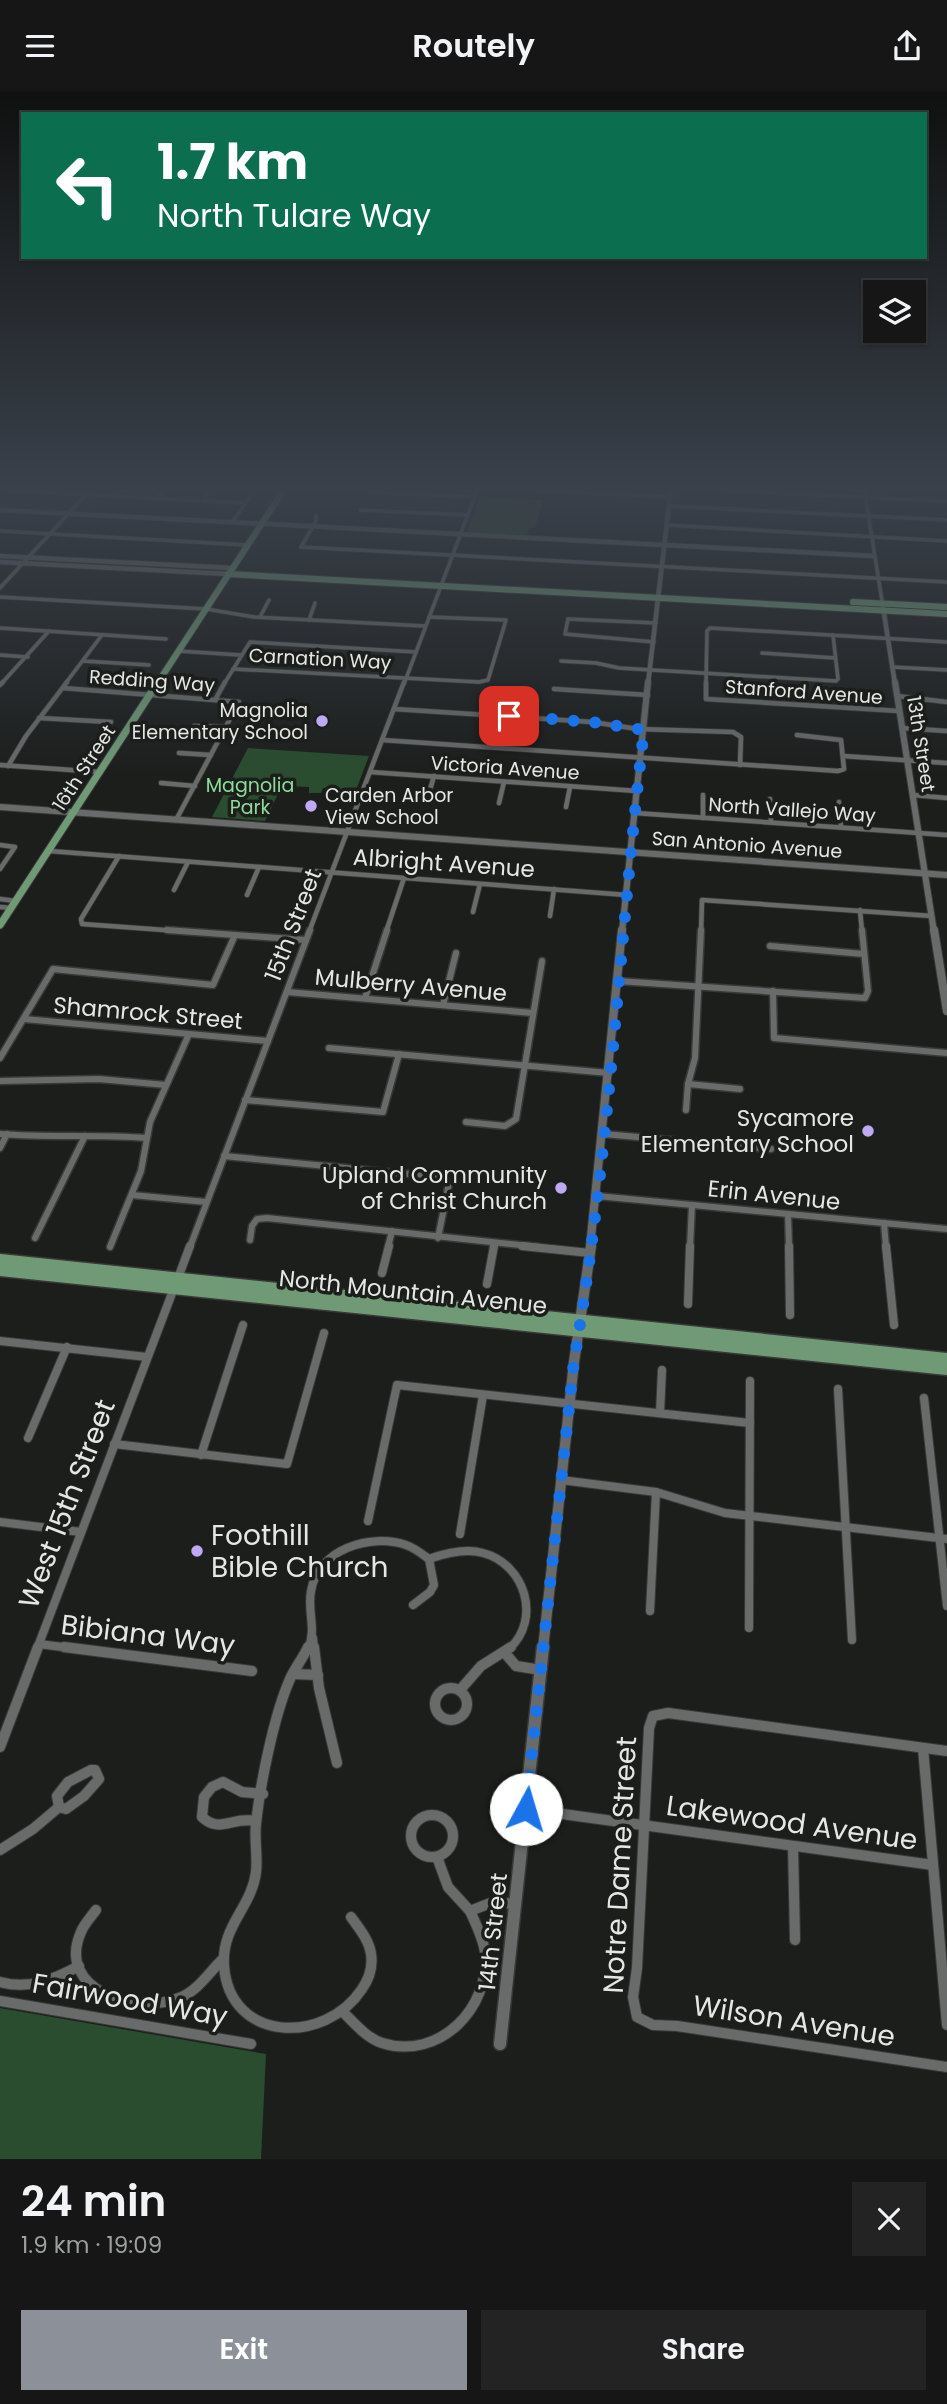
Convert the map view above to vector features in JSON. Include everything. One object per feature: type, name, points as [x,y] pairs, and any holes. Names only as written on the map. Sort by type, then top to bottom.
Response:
[{"type":"main road","name":"16th Street","points":[[0,925],[221,585]]},
{"type":"main road","points":[[469,585],[883,607],[947,607]]},
{"type":"main road","points":[[883,607],[947,614]]},
{"type":"main road","name":"North Mountain Avenue","points":[[0,1260],[176,1283],[947,1369]]},
{"type":"main road","name":"North Mountain Avenue","points":[[0,1270],[176,1283]]},
{"type":"main road","name":"North Mountain Avenue","points":[[580,1326],[947,1359]]},
{"type":"street","name":"15th Street","points":[[176,1283],[441,585]]},
{"type":"street","name":"14th Street","points":[[500,2044],[561,1480],[604,1134],[660,585]]},
{"type":"street","points":[[879,585],[883,607]]},
{"type":"street","points":[[0,597],[206,609],[260,617],[425,626]]},
{"type":"street","points":[[260,617],[270,600]]},
{"type":"street","points":[[309,620],[315,603]]},
{"type":"street","name":"13th Street","points":[[883,607],[932,916],[941,949],[947,1011]]},
{"type":"street","name":"Carnation Way","points":[[233,669],[479,682],[488,680],[506,620],[492,617],[429,617]]},
{"type":"street","points":[[654,642],[565,635],[568,619],[656,623]]},
{"type":"street","points":[[0,628],[166,639]]},
{"type":"street","points":[[706,674],[707,631],[710,628],[947,642]]},
{"type":"street","points":[[0,684],[28,657],[49,631]]},
{"type":"street","points":[[8,766],[102,635]]},
{"type":"street","points":[[561,661],[706,674],[836,681],[838,679],[833,635]]},
{"type":"street","points":[[215,700],[250,642],[416,652]]},
{"type":"street","points":[[178,652],[240,655]]},
{"type":"street","points":[[762,653],[835,658]]},
{"type":"street","points":[[0,655],[28,657]]},
{"type":"street","points":[[83,661],[149,665]]},
{"type":"street","points":[[892,667],[947,670]]},
{"type":"street","name":"Stanford Avenue","points":[[706,674],[706,699],[900,711]]},
{"type":"street","name":"Redding Way","points":[[62,688],[239,702],[227,727]]},
{"type":"street","points":[[554,689],[648,695]]},
{"type":"street","points":[[897,696],[947,702]]},
{"type":"street","points":[[394,709],[592,722],[644,730],[740,734],[740,765]]},
{"type":"street","points":[[40,718],[111,722]]},
{"type":"street","points":[[176,820],[227,727],[194,726]]},
{"type":"street","points":[[902,728],[947,731]]},
{"type":"street","points":[[382,740],[842,771],[841,740],[835,737],[797,735]]},
{"type":"street","points":[[179,753],[211,755]]},
{"type":"street","points":[[843,756],[947,763]]},
{"type":"street","points":[[0,765],[100,772]]},
{"type":"street","name":"Victoria Avenue","points":[[370,772],[637,791]]},
{"type":"street","points":[[427,800],[435,776]]},
{"type":"street","points":[[499,803],[504,782]]},
{"type":"street","points":[[161,783],[195,786]]},
{"type":"street","points":[[566,807],[570,787]]},
{"type":"street","points":[[703,795],[703,818]]},
{"type":"street","points":[[913,795],[947,798]]},
{"type":"street","points":[[770,799],[771,822]]},
{"type":"street","points":[[839,802],[841,827]]},
{"type":"street","name":"San Antonio Avenue","points":[[0,807],[947,875]]},
{"type":"street","name":"North Vallejo Way","points":[[635,813],[947,835]]},
{"type":"street","points":[[0,845],[15,846],[0,869]]},
{"type":"street","name":"Albright Avenue","points":[[48,851],[627,895]]},
{"type":"street","points":[[119,856],[81,919],[82,924],[306,940]]},
{"type":"street","points":[[174,890],[188,862]]},
{"type":"street","points":[[247,895],[260,867]]},
{"type":"street","points":[[365,998],[404,878]]},
{"type":"street","points":[[473,912],[480,884]]},
{"type":"street","points":[[550,916],[554,889]]},
{"type":"street","points":[[0,899],[14,904]]},
{"type":"street","points":[[687,1110],[688,1084],[695,1058],[702,900],[932,916]]},
{"type":"street","points":[[0,907],[14,904]]},
{"type":"street","points":[[618,981],[865,998],[868,991],[860,910]]},
{"type":"street","points":[[0,1058],[53,969],[213,985],[235,935]]},
{"type":"street","points":[[770,946],[864,954]]},
{"type":"street","points":[[443,1005],[456,953]]},
{"type":"street","points":[[466,1122],[505,1126],[516,1119],[542,961]]},
{"type":"street","points":[[773,991],[774,1038],[947,1053]]},
{"type":"street","name":"Mulberry Avenue","points":[[287,992],[533,1013]]},
{"type":"street","name":"Shamrock Street","points":[[24,1019],[268,1041]]},
{"type":"street","points":[[110,1247],[141,1171],[146,1138],[189,1034]]},
{"type":"street","points":[[329,1048],[609,1073]]},
{"type":"street","points":[[245,1100],[383,1112],[399,1055]]},
{"type":"street","points":[[0,1081],[99,1079],[166,1085]]},
{"type":"street","points":[[688,1084],[740,1089]]},
{"type":"street","points":[[0,1148],[4,1134],[61,1139],[85,1136],[146,1138]]},
{"type":"street","points":[[604,1134],[771,1149]]},
{"type":"street","points":[[35,1238],[85,1136]]},
{"type":"street","points":[[224,1156],[450,1178],[438,1238]]},
{"type":"street","points":[[132,1195],[206,1202]]},
{"type":"street","name":"Erin Avenue","points":[[597,1196],[947,1229]]},
{"type":"street","points":[[688,1304],[692,1205]]},
{"type":"street","points":[[788,1214],[790,1315]]},
{"type":"street","points":[[250,1240],[252,1226],[257,1219],[267,1218],[590,1253]]},
{"type":"street","points":[[884,1223],[894,1325]]},
{"type":"street","points":[[382,1273],[392,1231]]},
{"type":"street","points":[[487,1284],[494,1243]]},
{"type":"street","name":"West 15th Street","points":[[0,1747],[176,1283]]},
{"type":"street","points":[[201,1455],[243,1325]]},
{"type":"street","points":[[114,1444],[287,1464],[324,1333]]},
{"type":"street","points":[[0,1341],[147,1356]]},
{"type":"street","points":[[28,1438],[67,1347]]},
{"type":"street","points":[[660,1413],[662,1370]]},
{"type":"street","points":[[750,1381],[750,1628]]},
{"type":"street","points":[[368,1521],[397,1385],[750,1423]]},
{"type":"street","points":[[838,1389],[852,1640]]},
{"type":"street","points":[[460,1534],[483,1395]]},
{"type":"street","points":[[924,1398],[943,1539],[947,1606]]},
{"type":"street","points":[[561,1480],[656,1492],[725,1513],[943,1539]]},
{"type":"street","points":[[650,1611],[656,1492]]},
{"type":"street","points":[[0,1522],[81,1532]]},
{"type":"street","points":[[337,1763],[318,1675],[309,1596],[322,1566],[335,1554],[364,1542],[379,1541],[405,1545],[429,1559],[456,1551],[483,1553],[502,1562],[515,1574],[527,1600],[526,1621],[519,1636],[505,1653],[474,1672],[460,1691]]},
{"type":"street","points":[[413,1605],[430,1592],[434,1585],[429,1559]]},
{"type":"street","points":[[313,1636],[287,1685],[256,1821],[256,1873],[249,1893],[233,1920],[223,1958],[226,1978],[234,1998],[251,2015],[273,2026],[290,2030],[308,2029],[344,2013],[362,1990],[372,1962],[369,1944],[351,1917]]},
{"type":"street","name":"Bibiana Way","points":[[39,1644],[252,1671]]},
{"type":"street","points":[[505,1653],[516,1666],[541,1670]]},
{"type":"street","points":[[293,1674],[318,1675]]},
{"type":"street","name":"Notre Dame Street","points":[[636,2017],[633,1997],[637,1968],[649,1728],[653,1716],[668,1713],[923,1748]]},
{"type":"street","points":[[947,1751],[923,1748],[947,2025]]},
{"type":"street","points":[[1,1846],[33,1829],[59,1807],[66,1808],[74,1804],[96,1785],[99,1779],[95,1770],[85,1771],[58,1793],[56,1799],[59,1807]]},
{"type":"street","points":[[256,1821],[238,1819],[226,1825],[211,1825],[202,1817],[202,1799],[207,1791],[222,1783],[231,1784],[241,1792],[262,1794]]},
{"type":"street","name":"Lakewood Avenue","points":[[526,1809],[933,1865]]},
{"type":"street","points":[[427,1816],[442,1818],[452,1830],[450,1846],[437,1857],[421,1854],[412,1842],[414,1826],[427,1816]]},
{"type":"street","points":[[793,1846],[795,1940]]},
{"type":"street","points":[[344,2013],[366,2035],[394,2046],[425,2045],[450,2033],[465,2020],[481,1989],[485,1952],[470,1910],[457,1901],[447,1886],[437,1857]]},
{"type":"street","points":[[470,1910],[493,1902],[515,1904]]},
{"type":"street","points":[[96,1910],[79,1937],[79,1966],[93,1988],[103,1996],[139,2004],[162,2003],[188,1994],[223,1958]]},
{"type":"street","points":[[0,1982],[31,1986],[54,1979],[79,1966]]},
{"type":"street","name":"Fairwood Way","points":[[0,2001],[251,2044]]},
{"type":"street","name":"Wilson Avenue","points":[[636,2017],[653,2025],[677,2026],[947,2067]]},
{"type":"green space","name":"Magnolia Park","points":[[248,748],[369,756],[356,790],[323,788],[321,793],[309,793],[309,787],[282,786],[265,821],[212,817]]},
{"type":"green space","points":[[0,2008],[266,2054],[261,2159],[0,2159]]},
{"type":"place","name":"Magnolia Elementary School","points":[[322,721]]},
{"type":"place","name":"Carden Arbor View School","points":[[311,806]]},
{"type":"place","name":"Sycamore Elementary School","points":[[868,1131]]},
{"type":"place","name":"Upland Community of Christ Church","points":[[561,1188]]},
{"type":"place","name":"Foothill Bible Church","points":[[197,1551]]},
{"type":"route","points":[[509,716],[603,723],[644,730],[600,1172],[586,1294],[574,1361],[526,1809]]}]
